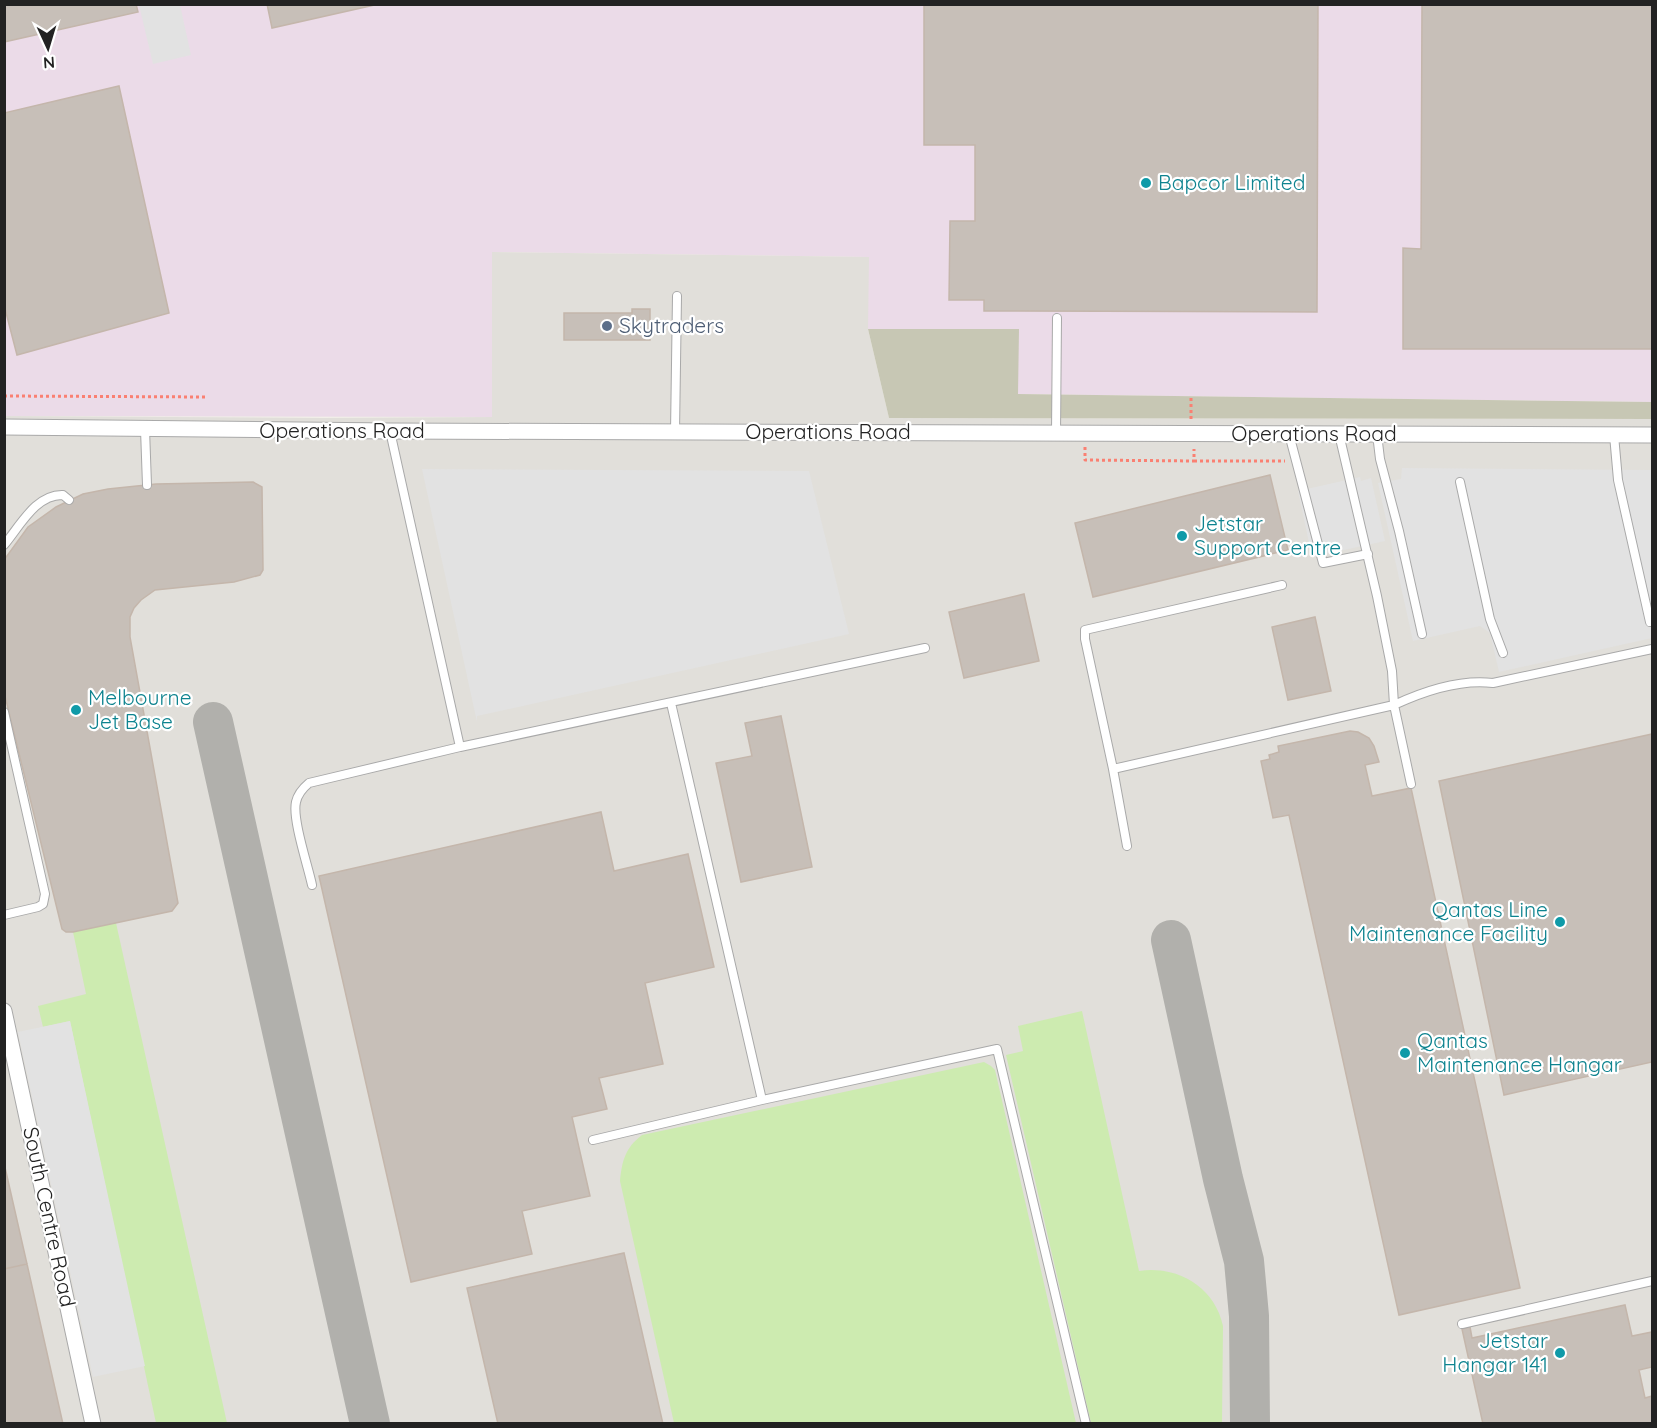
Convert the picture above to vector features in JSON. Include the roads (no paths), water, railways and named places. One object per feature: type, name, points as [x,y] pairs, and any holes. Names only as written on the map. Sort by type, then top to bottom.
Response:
[{"type":"street","name":"Operations Road","points":[[4,428],[1653,435]]},
{"type":"street","name":"South Centre Road","points":[[4,1011],[93,1424]]},
{"type":"lane","points":[[675,432],[678,296]]},
{"type":"lane","points":[[1056,433],[1057,318]]},
{"type":"lane","points":[[145,429],[147,485]]},
{"type":"lane","points":[[390,431],[460,747]]},
{"type":"lane","points":[[1289,434],[1323,563],[1368,555]]},
{"type":"lane","points":[[1339,434],[1368,555],[1392,671],[1394,705],[1411,784]]},
{"type":"lane","points":[[1377,434],[1380,459],[1422,634]]},
{"type":"lane","points":[[1614,435],[1618,480],[1650,622]]},
{"type":"lane","points":[[1460,482],[1490,619],[1503,653]]},
{"type":"lane","points":[[4,545],[46,497],[63,495],[69,500]]},
{"type":"lane","points":[[1127,846],[1085,630],[1282,585]]},
{"type":"lane","points":[[312,885],[296,817],[296,802],[301,790],[309,783],[460,747],[925,648]]},
{"type":"lane","points":[[1113,769],[1394,705],[1418,694],[1477,681],[1493,683],[1653,649]]},
{"type":"lane","points":[[671,703],[762,1100]]},
{"type":"lane","points":[[4,711],[45,894],[43,904],[38,907],[4,915]]},
{"type":"lane","points":[[593,1140],[762,1100],[997,1049],[1086,1424]]},
{"type":"lane","points":[[1462,1324],[1653,1281]]},
{"type":"place","name":"Bapcor Limited","points":[[1146,183]]},
{"type":"place","name":"Skytraders","points":[[607,326]]},
{"type":"place","name":"Jetstar Support Centre","points":[[1182,536]]},
{"type":"place","name":"Melbourne Jet Base","points":[[76,710]]},
{"type":"place","name":"Qantas Line Maintenance Facility","points":[[1560,922]]},
{"type":"place","name":"Qantas Maintenance Hangar","points":[[1405,1053]]},
{"type":"place","name":"Jetstar Hangar 141","points":[[1560,1353]]}]
